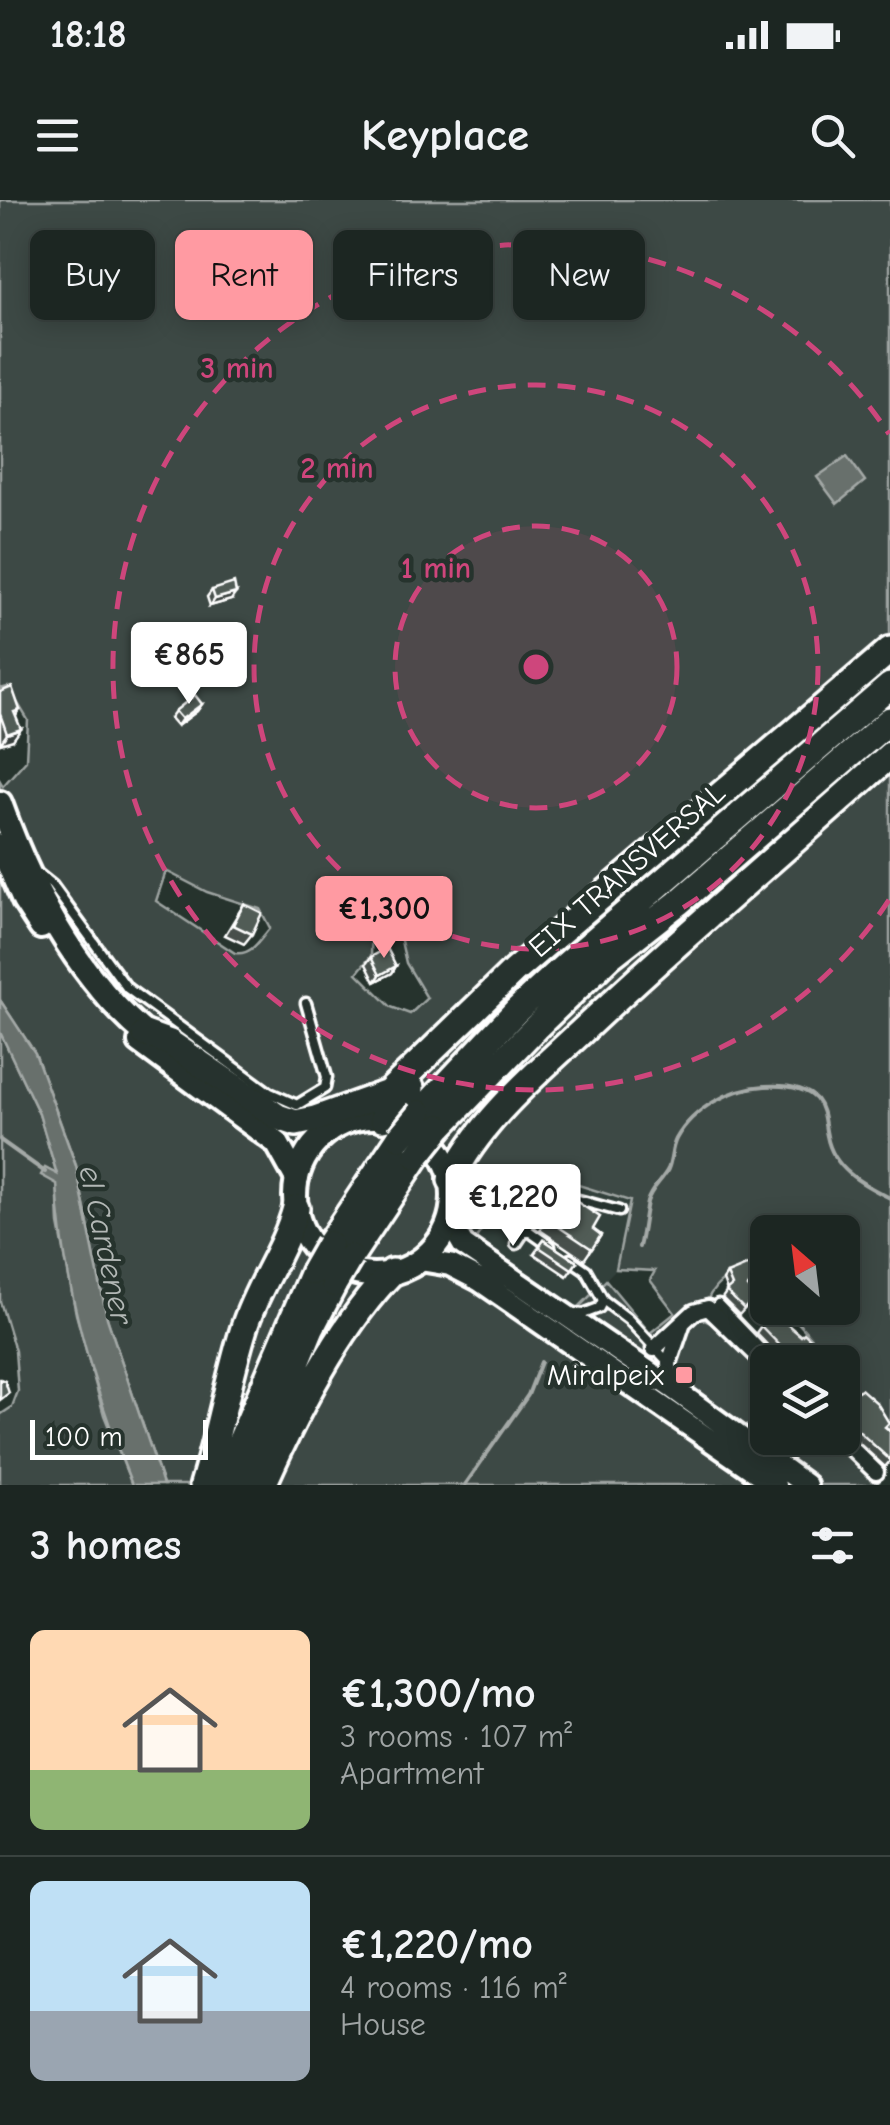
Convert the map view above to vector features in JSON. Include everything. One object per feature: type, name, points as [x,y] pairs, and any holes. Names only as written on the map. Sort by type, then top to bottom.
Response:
[{"type":"highway","points":[[145,1034],[170,1043],[278,1118],[296,1123],[388,1093],[570,922],[890,650]]},
{"type":"highway","points":[[570,922],[890,675]]},
{"type":"highway","name":"EIX TRANSVERSAL","points":[[430,1120],[504,1023],[567,964],[890,686]]},
{"type":"highway","name":"EIX TRANSVERSAL","points":[[220,1482],[311,1328],[324,1278],[400,1137],[430,1120],[609,958],[890,720]]},
{"type":"highway","points":[[451,1180],[470,1146],[498,1113],[643,973],[890,755]]},
{"type":"highway","points":[[643,973],[840,763]]},
{"type":"highway","points":[[400,1137],[459,1025]]},
{"type":"highway","points":[[220,1482],[244,1326],[296,1208]]},
{"type":"highway","points":[[263,1485],[337,1346],[392,1272]]},
{"type":"main road","points":[[0,803],[26,865],[50,898],[90,975],[145,1034],[210,1083],[282,1129],[296,1136],[324,1136]]},
{"type":"main road","points":[[0,845],[24,901],[82,984],[135,1038],[276,1143],[297,1179]]},
{"type":"main road","points":[[349,1122],[400,1137],[406,1124],[429,1140],[443,1158],[453,1198],[448,1221],[437,1242],[420,1260],[392,1272],[360,1273],[326,1258],[307,1238],[296,1208],[297,1179],[304,1159],[324,1136],[349,1122]]},
{"type":"main road","points":[[448,1221],[463,1245],[559,1312],[658,1362],[670,1387],[806,1485]]},
{"type":"main road","points":[[420,1260],[450,1265],[479,1280],[775,1485]]},
{"type":"main road","points":[[570,1345],[581,1339],[641,1379],[658,1362]]},
{"type":"main road","points":[[658,1362],[654,1388],[711,1429],[712,1442]]},
{"type":"street","points":[[658,1362],[684,1322],[694,1312],[708,1308],[750,1347]]},
{"type":"street","points":[[858,1455],[876,1472]]},
{"type":"lane","points":[[50,898],[127,988],[270,1093],[297,1105],[325,1088],[327,1077],[306,1003]]},
{"type":"lane","points":[[522,1184],[618,1211]]},
{"type":"lane","points":[[516,1244],[551,1192]]},
{"type":"lane","points":[[526,1230],[586,1270],[603,1300],[628,1320],[658,1362]]},
{"type":"lane","points":[[559,1312],[583,1314],[599,1308],[603,1300]]},
{"type":"lane","points":[[718,1304],[757,1345]]},
{"type":"shaded area","points":[[0,200],[890,200],[890,1434],[860,1397],[860,1345],[818,1345],[800,1325],[860,1325],[860,1215],[750,1215],[750,1269],[746,1265],[716,1287],[707,1300],[702,1319],[750,1360],[750,1455],[848,1455],[880,1485],[163,1485],[107,1318],[76,1165],[35,1053],[0,1000],[0,781],[3,786],[26,760],[28,720],[8,687],[0,689]],"holes":[[[166,871],[207,892],[260,909],[270,928],[251,949],[235,953],[156,901]],[[395,914],[406,963],[427,998],[410,1014],[391,1007],[357,973],[371,956],[372,925]],[[524,1168],[630,1201],[616,1269],[655,1271],[650,1280],[675,1313],[650,1333],[606,1280],[575,1311],[476,1238]]]},
{"type":"shaded area","points":[[847,456],[865,481],[837,504],[817,477]]},
{"type":"shaded area","points":[[0,1000],[35,1053],[76,1166],[107,1318],[163,1485],[132,1485],[105,1412],[73,1300],[57,1184],[41,1175],[45,1168],[57,1174],[39,1114],[0,1032]]},
{"type":"shaded area","points":[[0,1032],[39,1114],[57,1175],[59,1224],[76,1314],[104,1415],[132,1485],[0,1485],[0,1415],[12,1407],[18,1391],[15,1351],[0,1301]]},
{"type":"shaded area","points":[[524,1168],[630,1201],[616,1269],[575,1311],[475,1237]]},
{"type":"building","points":[[234,583],[236,593],[215,599],[212,590]]},
{"type":"building","points":[[12,687],[20,710],[14,712],[21,729],[7,734],[0,714],[0,692]]},
{"type":"building","points":[[195,695],[202,704],[182,719],[175,711]]},
{"type":"building","points":[[244,904],[262,913],[252,934],[233,925]]},
{"type":"building","points":[[387,948],[396,966],[380,975],[371,957]]},
{"type":"building","points":[[525,1191],[536,1198],[524,1216],[513,1209]]},
{"type":"building","points":[[571,1198],[600,1217],[593,1229],[601,1235],[592,1249],[547,1219],[558,1204],[564,1208]]},
{"type":"building","points":[[544,1240],[577,1262],[572,1269],[539,1247]]},
{"type":"building","points":[[750,1264],[750,1302],[744,1309],[726,1291],[732,1286],[727,1274]]},
{"type":"building","points":[[788,1325],[816,1345],[779,1345],[761,1326]]},
{"type":"building","points":[[0,1379],[5,1381],[9,1393],[0,1400]]},
{"type":"building","points":[[861,1389],[877,1403],[889,1423],[885,1427],[890,1431],[890,1460],[860,1432]]},
{"type":"waterway","points":[[639,1247],[647,1202],[668,1169],[674,1143],[683,1128],[726,1095],[752,1088],[785,1086],[811,1095],[821,1108],[835,1158],[859,1181],[890,1198]]},
{"type":"waterway","points":[[0,1140],[45,1172]]},
{"type":"waterway","points":[[465,1485],[528,1395],[541,1362]]},
{"type":"place","name":"Miralpeix","points":[[684,1375]]},
{"type":"water label","name":"el Cardener","points":[[106,1245]]}]
